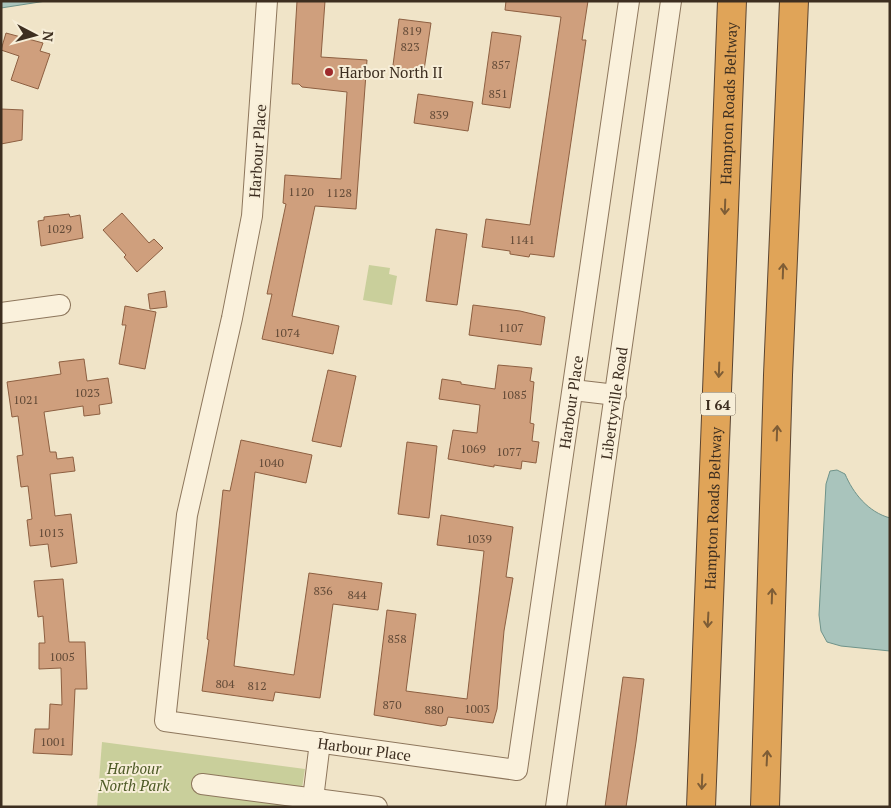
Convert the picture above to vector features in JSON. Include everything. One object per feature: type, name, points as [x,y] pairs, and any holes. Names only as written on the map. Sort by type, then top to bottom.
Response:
[{"type":"highway","name":"Hampton Roads Beltway","points":[[701,807],[732,1]]},
{"type":"highway","points":[[765,807],[778,375],[794,1]]},
{"type":"street","name":"Harbour Place","points":[[267,1],[252,216],[232,318],[187,515],[165,721],[517,770],[629,1]]},
{"type":"street","name":"Libertyville Road","points":[[556,807],[671,1]]},
{"type":"street","points":[[1,313],[60,305]]},
{"type":"street","points":[[573,390],[616,395]]},
{"type":"street","points":[[313,803],[320,742]]},
{"type":"street","points":[[202,784],[313,803],[377,807]]},
{"type":"green space","points":[[369,265],[390,268],[389,274],[397,276],[392,305],[363,300]]},
{"type":"green space","name":"Harbour North Park","points":[[102,742],[305,769],[299,807],[97,807]]},
{"type":"water","points":[[1,1],[46,1],[1,8]]},
{"type":"water","points":[[837,470],[845,474],[852,488],[862,501],[875,511],[890,518],[890,651],[841,646],[827,642],[821,631],[819,615],[826,484],[830,471]]},
{"type":"building","points":[[297,1],[325,1],[321,57],[367,60],[356,209],[315,206],[292,316],[339,326],[333,354],[262,339],[272,294],[267,294],[286,204],[283,203],[285,175],[341,179],[347,92],[302,87],[299,84],[292,84]]},
{"type":"building","points":[[506,1],[588,1],[582,40],[586,40],[554,257],[530,254],[529,257],[510,254],[510,251],[482,247],[486,219],[530,225],[561,17],[505,10]]},
{"type":"building","points":[[399,19],[431,23],[423,77],[392,73]]},
{"type":"building","points":[[492,32],[521,36],[510,108],[482,104]]},
{"type":"building","points":[[6,33],[43,43],[40,51],[50,54],[38,89],[11,80],[19,56],[1,50]]},
{"type":"building","points":[[418,94],[473,102],[468,131],[414,123]]},
{"type":"building","points":[[1,109],[23,110],[22,140],[1,144]]},
{"type":"building","points":[[122,213],[149,243],[154,239],[163,248],[137,272],[124,257],[126,255],[103,230]]},
{"type":"building","points":[[69,214],[70,217],[80,215],[83,238],[41,246],[38,221],[44,220],[44,217]]},
{"type":"building","points":[[436,229],[467,234],[457,305],[426,301]]},
{"type":"building","points":[[165,291],[167,307],[150,309],[148,294]]},
{"type":"building","points":[[473,305],[520,311],[545,317],[541,345],[469,335]]},
{"type":"building","points":[[125,306],[156,312],[145,369],[119,364],[126,325],[122,325]]},
{"type":"building","points":[[84,359],[87,381],[108,378],[112,403],[99,405],[100,414],[84,416],[83,406],[44,412],[50,452],[56,452],[57,459],[73,457],[75,471],[50,474],[55,516],[71,514],[77,563],[51,567],[48,544],[30,546],[27,520],[32,519],[28,486],[21,487],[17,456],[23,455],[18,416],[12,417],[7,382],[61,374],[59,362]]},
{"type":"building","points":[[498,365],[532,368],[530,381],[534,382],[530,423],[534,424],[532,441],[539,442],[536,463],[522,461],[521,469],[494,465],[494,467],[448,459],[453,430],[477,433],[480,405],[439,399],[442,379],[495,389]]},
{"type":"building","points":[[328,370],[356,376],[341,447],[312,441]]},
{"type":"building","points":[[241,440],[312,455],[306,483],[255,472],[234,666],[294,675],[309,573],[382,583],[378,610],[333,604],[320,698],[275,692],[273,701],[202,691],[209,640],[207,639],[223,490],[230,491]]},
{"type":"building","points":[[407,442],[437,446],[429,518],[398,514]]},
{"type":"building","points":[[441,515],[513,527],[506,577],[513,578],[504,631],[497,709],[493,723],[448,717],[446,725],[441,726],[374,715],[387,610],[416,614],[406,691],[467,699],[484,551],[437,545]]},
{"type":"building","points":[[63,579],[69,642],[85,642],[87,689],[75,689],[72,755],[33,753],[35,729],[49,729],[50,704],[62,705],[61,668],[39,669],[39,643],[45,643],[43,616],[38,617],[34,581]]},
{"type":"building","points":[[623,677],[644,679],[636,742],[626,807],[605,807]]},
{"type":"place","name":"Harbor North II","points":[[329,72]]}]
